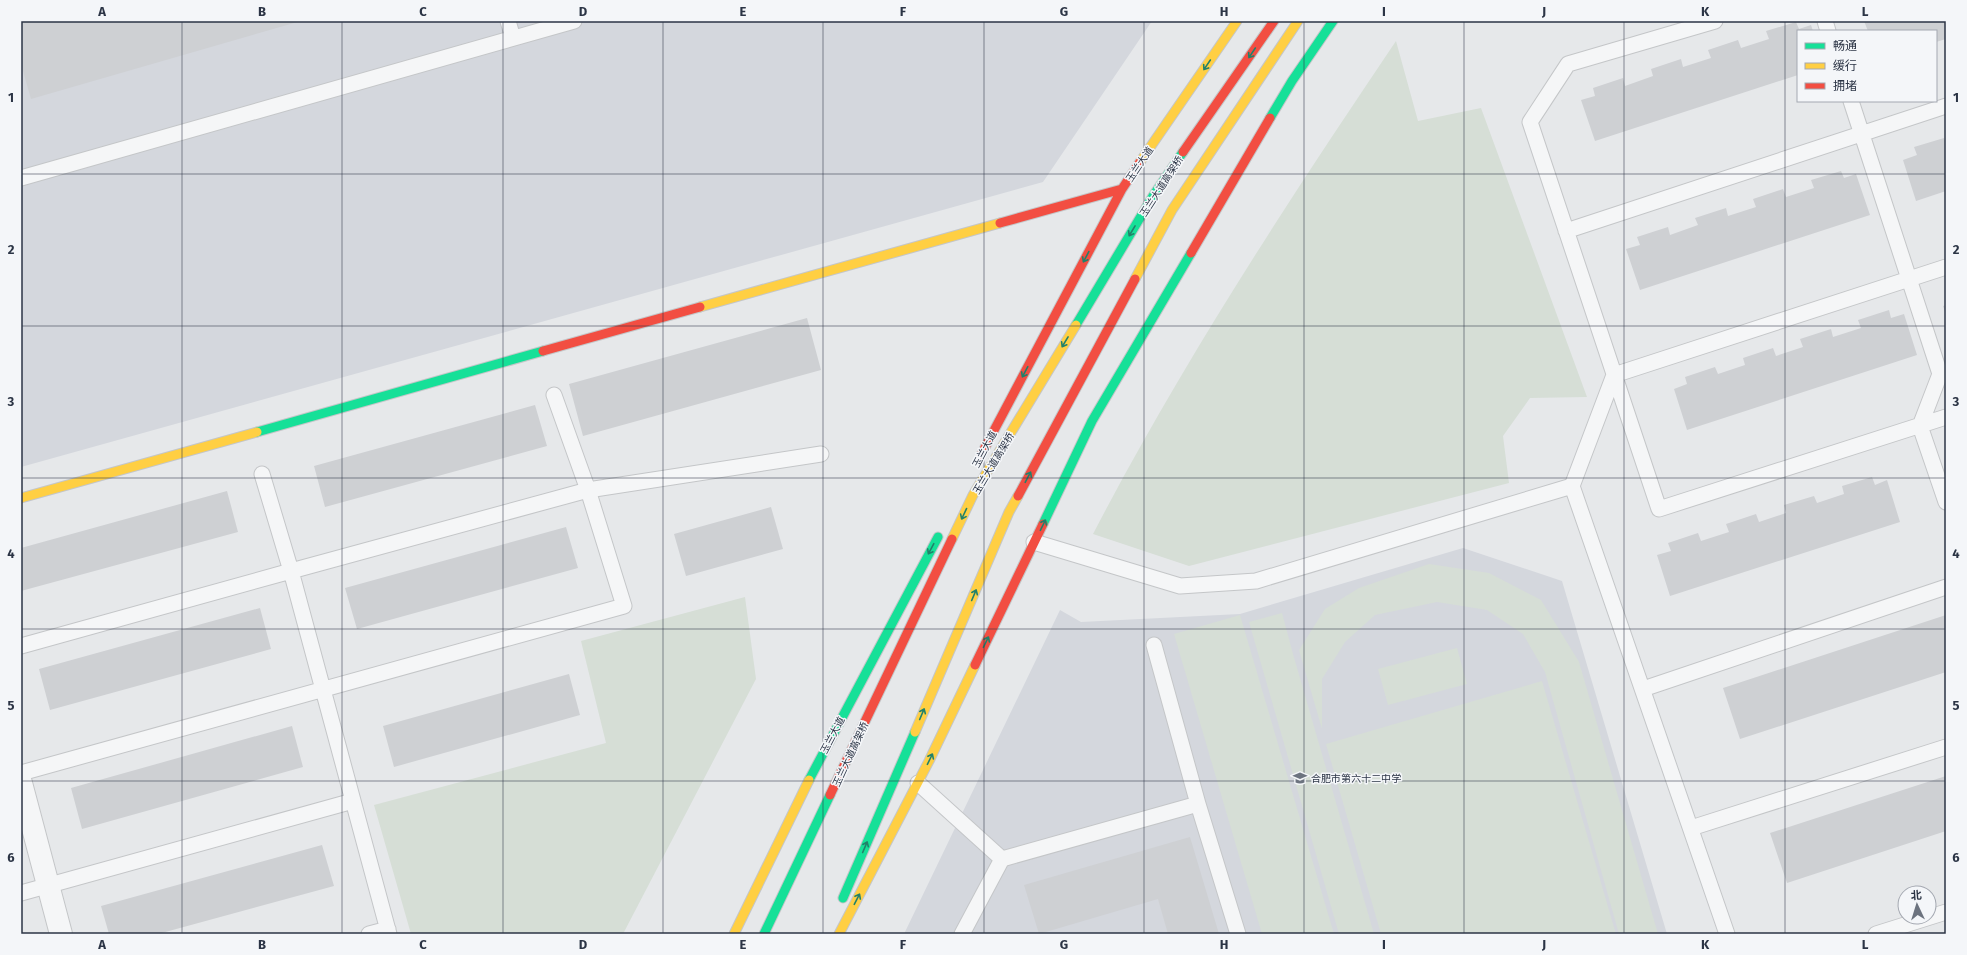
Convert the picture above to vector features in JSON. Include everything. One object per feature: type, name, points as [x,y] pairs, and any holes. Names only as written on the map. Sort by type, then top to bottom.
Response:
[{"type":"main road","name":"玉兰大道","points":[[976,465],[1122,189],[1238,21]]},
{"type":"main road","name":"玉兰大道高架桥","points":[[764,934],[973,495],[1154,196],[1274,21]]},
{"type":"main road","points":[[840,905],[1009,512],[1172,210],[1298,21]]},
{"type":"main road","points":[[840,934],[918,783],[1092,421],[1292,81],[1333,21]]},
{"type":"main road","points":[[21,498],[1122,189]]},
{"type":"main road","name":"玉兰大道","points":[[734,934],[819,758],[942,528]]},
{"type":"street","points":[[21,783],[61,934]]},
{"type":"lane","points":[[508,21],[513,38]]},
{"type":"lane","points":[[21,178],[574,21]]},
{"type":"lane","points":[[1715,21],[1568,64],[1530,122],[1659,509],[1946,417]]},
{"type":"lane","points":[[1851,102],[1940,374],[1920,426],[1946,502]]},
{"type":"lane","points":[[1566,231],[1946,106]]},
{"type":"lane","points":[[1614,375],[1946,267]]},
{"type":"lane","points":[[1614,375],[1572,486],[1727,934]]},
{"type":"lane","points":[[21,772],[624,606],[588,490],[554,395]]},
{"type":"lane","points":[[21,646],[588,490],[821,454]]},
{"type":"lane","points":[[262,474],[291,571],[389,931],[369,934]]},
{"type":"lane","points":[[1034,542],[1180,586],[1256,581],[1572,486]]},
{"type":"lane","points":[[1643,689],[1946,587]]},
{"type":"lane","points":[[1154,645],[1198,804],[1238,934]]},
{"type":"lane","points":[[1691,828],[1946,747]]},
{"type":"lane","points":[[918,783],[1002,859]]},
{"type":"lane","points":[[21,893],[353,801]]},
{"type":"lane","points":[[962,934],[1002,859],[1198,804]]},
{"type":"lane","points":[[1876,934],[1946,912]]},
{"type":"shaded area","points":[[21,21],[1152,21],[1043,182],[21,467]]},
{"type":"shaded area","points":[[1396,41],[1418,121],[1481,108],[1587,397],[1530,398],[1503,436],[1509,483],[1189,566],[1093,534],[1163,407],[1237,283]]},
{"type":"shaded area","name":"合肥市第六十二中学","points":[[1463,548],[1562,581],[1667,934],[904,934],[1060,610],[1081,622],[1240,614]]},
{"type":"shaded area","points":[[1429,564],[1489,573],[1541,600],[1579,662],[1658,934],[1619,934],[1545,672],[1523,634],[1487,610],[1437,602],[1375,615],[1345,642],[1322,679],[1322,729],[1299,650],[1325,609],[1359,588]]},
{"type":"shaded area","points":[[745,597],[756,679],[623,934],[411,934],[374,805],[606,743],[581,641]]},
{"type":"shaded area","points":[[1282,613],[1374,934],[1339,934],[1249,622]]},
{"type":"shaded area","points":[[1240,615],[1334,934],[1262,934],[1174,634]]},
{"type":"shaded area","points":[[1457,648],[1467,684],[1388,705],[1378,669]]},
{"type":"shaded area","points":[[1542,681],[1616,934],[1381,934],[1326,744]]},
{"type":"building","points":[[21,21],[301,21],[31,99],[21,64]]},
{"type":"building","points":[[1864,21],[1946,21],[1946,39],[1937,42],[1937,30],[1868,30]]},
{"type":"building","points":[[1796,22],[1799,29],[1811,25],[1813,30],[1797,30],[1797,75],[1595,141],[1581,100],[1595,96],[1593,88],[1623,78],[1625,86],[1653,76],[1651,69],[1681,59],[1683,67],[1711,58],[1708,50],[1738,40],[1741,48],[1769,39],[1766,31]]},
{"type":"building","points":[[1944,138],[1946,143],[1946,191],[1916,201],[1903,160],[1917,155],[1914,147]]},
{"type":"building","points":[[1841,171],[1844,178],[1856,174],[1870,215],[1640,290],[1626,249],[1640,245],[1637,237],[1668,227],[1670,235],[1698,225],[1695,218],[1726,208],[1728,216],[1756,207],[1753,199],[1783,189],[1786,197],[1814,188],[1811,180]]},
{"type":"building","points":[[1946,305],[1946,314],[1943,306]]},
{"type":"building","points":[[1889,310],[1891,318],[1904,314],[1917,355],[1687,430],[1674,389],[1687,384],[1685,377],[1715,367],[1718,374],[1745,365],[1743,358],[1773,348],[1776,356],[1803,347],[1800,339],[1831,329],[1833,337],[1861,328],[1858,320]]},
{"type":"building","points":[[807,318],[821,370],[583,436],[569,384]]},
{"type":"building","points":[[535,405],[547,446],[325,507],[314,466]]},
{"type":"building","points":[[1872,477],[1875,485],[1887,480],[1900,522],[1670,596],[1657,555],[1671,551],[1668,543],[1698,533],[1701,541],[1729,532],[1726,524],[1756,514],[1759,522],[1786,513],[1784,505],[1814,496],[1817,503],[1844,494],[1842,486]]},
{"type":"building","points":[[227,491],[238,532],[21,591],[21,548]]},
{"type":"building","points":[[771,507],[783,549],[686,576],[674,534]]},
{"type":"building","points":[[566,527],[578,568],[357,629],[345,588]]},
{"type":"building","points":[[260,608],[271,649],[50,710],[39,669]]},
{"type":"building","points":[[1946,615],[1946,672],[1740,739],[1723,688]]},
{"type":"building","points":[[569,674],[580,715],[394,767],[383,726]]},
{"type":"building","points":[[292,726],[303,767],[82,829],[71,788]]},
{"type":"building","points":[[1946,776],[1946,831],[1787,883],[1770,833]]},
{"type":"building","points":[[1190,837],[1219,934],[1168,934],[1158,899],[1039,934],[1024,885]]},
{"type":"building","points":[[322,845],[334,886],[158,934],[109,934],[101,906]]},
{"type":"traffic: fast","points":[[1270,118],[1292,81],[1333,21]]},
{"type":"traffic: fast","points":[[1076,325],[1153,196],[1183,152]]},
{"type":"traffic: fast","points":[[1043,524],[1092,421],[1191,253]]},
{"type":"traffic: fast","points":[[257,432],[543,351]]},
{"type":"traffic: fast","points":[[809,780],[938,537]]},
{"type":"traffic: fast","points":[[843,898],[915,732]]},
{"type":"traffic: fast","points":[[764,934],[830,795]]},
{"type":"traffic: slow","points":[[1140,162],[1237,21]]},
{"type":"traffic: slow","points":[[1135,279],[1172,210],[1298,21]]},
{"type":"traffic: slow","points":[[700,307],[1000,223]]},
{"type":"traffic: slow","points":[[952,539],[973,495],[1076,325]]},
{"type":"traffic: slow","points":[[21,498],[257,432]]},
{"type":"traffic: slow","points":[[915,732],[1009,512],[1018,496]]},
{"type":"traffic: slow","points":[[839,934],[929,761],[975,665]]},
{"type":"traffic: slow","points":[[734,934],[809,780]]},
{"type":"traffic: jam","points":[[1183,152],[1274,21]]},
{"type":"traffic: jam","points":[[1191,253],[1270,118]]},
{"type":"traffic: jam","points":[[981,455],[1122,189],[1140,162]]},
{"type":"traffic: jam","points":[[1000,223],[1122,189]]},
{"type":"traffic: jam","points":[[1018,496],[1135,279]]},
{"type":"traffic: jam","points":[[543,351],[700,307]]},
{"type":"traffic: jam","points":[[975,665],[1043,524]]},
{"type":"traffic: jam","points":[[830,795],[952,539]]},
{"type":"place","name":"合肥市第六十二中学","points":[[1300,778]]}]
